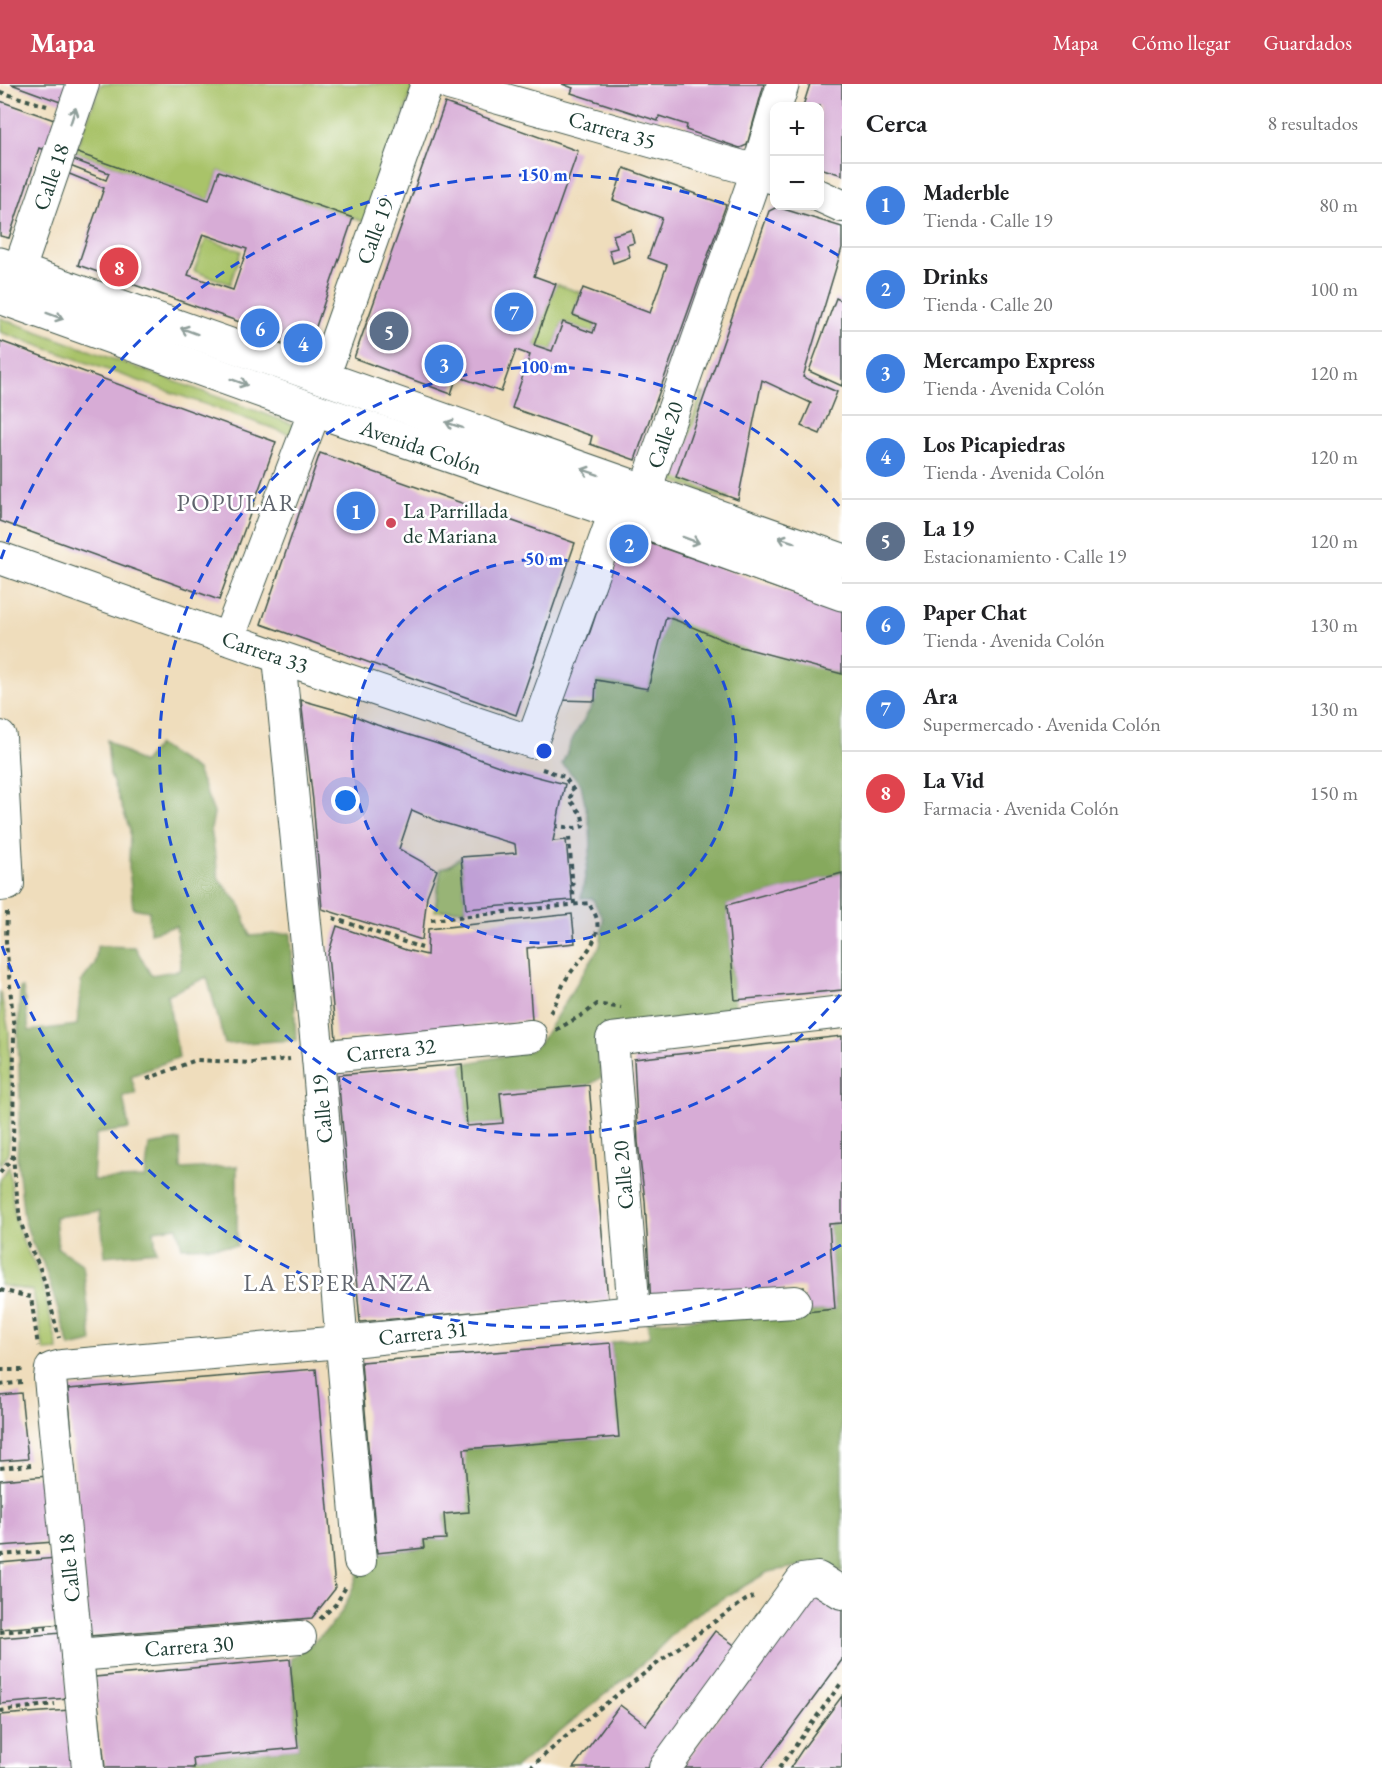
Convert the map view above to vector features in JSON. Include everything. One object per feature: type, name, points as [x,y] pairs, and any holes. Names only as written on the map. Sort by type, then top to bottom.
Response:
[{"type":"main road","name":"Avenida Colón","points":[[9,267],[842,560]]},
{"type":"main road","name":"Avenida Colón","points":[[0,297],[315,410],[615,512],[842,594]]},
{"type":"street","name":"Calle 18","points":[[9,267],[74,115],[83,84]]},
{"type":"street","name":"Calle 19","points":[[323,378],[428,84]]},
{"type":"street","name":"Carrera 35","points":[[449,84],[766,175]]},
{"type":"street","points":[[777,102],[783,84]]},
{"type":"street","name":"Calle 20","points":[[615,512],[645,491],[766,175],[770,144]]},
{"type":"street","points":[[824,198],[842,206]]},
{"type":"street","points":[[228,639],[315,410]]},
{"type":"street","name":"Carrera 33","points":[[0,558],[279,657],[532,742],[615,512]]},
{"type":"street","name":"Calle 19","points":[[279,657],[318,1057],[360,1561]]},
{"type":"street","points":[[0,737],[4,884]]},
{"type":"street","name":"Calle 20","points":[[634,1312],[612,1039],[842,1012]]},
{"type":"street","name":"Carrera 32","points":[[318,1057],[531,1036]]},
{"type":"street","name":"Carrera 31","points":[[51,1369],[62,1366],[341,1342],[634,1312],[795,1302]]},
{"type":"street","name":"Calle 18","points":[[51,1369],[50,1378],[88,1768]]},
{"type":"street","points":[[665,1768],[802,1580],[818,1578],[842,1593]]},
{"type":"street","name":"Carrera 30","points":[[76,1640],[300,1637]]},
{"type":"path","points":[[0,92],[74,115]]},
{"type":"path","points":[[556,826],[575,828],[584,826],[582,815],[569,799],[574,791],[565,777]]},
{"type":"path","points":[[569,837],[574,904]]},
{"type":"path","points":[[4,884],[6,941],[14,1031],[13,1156],[20,1220],[28,1244],[39,1263],[54,1314]]},
{"type":"path","points":[[431,920],[589,903],[597,921],[594,941],[565,981],[553,1009],[531,1036]]},
{"type":"path","points":[[304,908],[422,948]]},
{"type":"path","name":"Carrera 32","points":[[147,1079],[196,1060],[252,1063],[318,1057]]},
{"type":"path","points":[[0,1173],[13,1156]]},
{"type":"path","points":[[0,1290],[31,1297],[40,1360],[51,1369]]},
{"type":"path","points":[[0,1555],[67,1549]]},
{"type":"path","points":[[530,1768],[568,1734],[684,1642],[746,1600],[757,1596]]},
{"type":"path","points":[[0,1632],[76,1640]]},
{"type":"path","points":[[779,1768],[842,1682]]},
{"type":"path","points":[[0,1711],[82,1701]]},
{"type":"green space","points":[[101,84],[414,84],[367,223],[219,171],[209,200],[75,152]]},
{"type":"green space","points":[[206,239],[241,251],[230,284],[194,271]]},
{"type":"green space","points":[[556,284],[581,293],[573,315],[596,324],[593,333],[563,322],[552,351],[534,345]]},
{"type":"green space","points":[[0,318],[298,426],[295,436],[0,332]]},
{"type":"green space","points":[[702,393],[706,395],[729,496],[727,500],[671,480]]},
{"type":"green space","points":[[666,617],[842,674],[842,873],[727,905],[734,1011],[605,1029],[595,1039],[602,1077],[503,1123],[467,1126],[462,1064],[529,1051],[540,1043],[600,946],[603,919],[592,898],[581,898],[591,846],[590,828],[581,784],[562,764],[573,738],[595,701],[596,680],[648,689]]},
{"type":"green space","points":[[107,740],[142,763],[158,745],[197,770],[214,813],[211,829],[219,880],[240,904],[250,936],[291,933],[296,1040],[225,1044],[207,977],[167,995],[179,1057],[131,1076],[136,1094],[123,1096],[129,1129],[96,1134],[93,1180],[145,1178],[149,1145],[180,1140],[181,1169],[237,1166],[237,1246],[182,1247],[177,1227],[154,1230],[156,1251],[105,1256],[100,1211],[55,1217],[58,1248],[83,1265],[92,1342],[70,1347],[43,1263],[32,1243],[24,1219],[17,1156],[20,1102],[18,1033],[20,988],[23,988],[29,1031],[77,1025],[81,982],[95,964],[97,946],[135,947],[151,975],[181,970],[176,926],[150,933],[149,911],[133,908],[129,867],[130,830],[110,774]]},
{"type":"green space","points":[[461,857],[466,909],[435,911],[441,868],[449,866]]},
{"type":"green space","points":[[0,991],[9,1031],[11,1103],[8,1155],[0,1165]]},
{"type":"green space","points":[[9,1166],[15,1219],[44,1290],[58,1350],[44,1351],[33,1291],[0,1285],[0,1180]]},
{"type":"green space","points":[[842,1223],[842,1572],[823,1562],[768,1572],[688,1619],[649,1658],[515,1768],[194,1768],[193,1758],[298,1748],[290,1659],[318,1638],[336,1619],[350,1596],[361,1563],[377,1553],[424,1548],[423,1540],[446,1539],[444,1514],[464,1449],[618,1437],[611,1343],[650,1337],[648,1322],[835,1309],[829,1224]]},
{"type":"building","points":[[11,84],[70,84],[63,103]]},
{"type":"building","points":[[562,84],[764,84],[747,145],[740,148],[686,130],[687,125],[659,116],[658,121],[571,93],[573,88]]},
{"type":"building","points":[[810,84],[842,84],[842,175],[824,169],[824,102],[804,102]]},
{"type":"building","points":[[0,101],[57,121],[47,151],[39,148],[9,238],[0,236]]},
{"type":"building","points":[[445,103],[578,151],[534,276],[556,284],[534,345],[552,351],[563,322],[593,333],[596,324],[573,315],[583,288],[650,313],[667,265],[648,258],[662,218],[613,200],[624,168],[726,205],[635,460],[590,444],[592,436],[512,408],[530,355],[516,350],[501,392],[457,376],[451,394],[354,358]]},
{"type":"building","points":[[75,152],[209,200],[219,171],[353,218],[307,353],[249,332],[251,326],[78,265],[104,188],[67,173],[70,166],[106,180],[109,173],[72,159]],"holes":[[[203,234],[247,249],[233,290],[188,275]]]},
{"type":"building","points":[[787,210],[842,227],[842,248],[803,377],[837,392],[820,434],[801,426],[811,403],[762,380],[738,500],[676,477],[769,211]]},
{"type":"building","points":[[631,230],[634,243],[627,245],[630,257],[613,263],[609,250],[617,248],[613,235]]},
{"type":"building","points":[[836,298],[842,301],[842,386],[809,371]]},
{"type":"building","points":[[0,341],[276,442],[219,600],[0,521]]},
{"type":"building","points":[[320,453],[575,543],[516,715],[261,624]]},
{"type":"building","points":[[632,537],[842,611],[842,674],[737,646],[666,617],[648,689],[596,680],[595,701],[559,700],[590,632],[620,542]]},
{"type":"building","points":[[301,700],[347,713],[507,769],[565,784],[553,841],[566,840],[572,900],[466,909],[461,857],[516,853],[515,844],[437,821],[412,810],[399,849],[437,870],[427,896],[422,940],[322,909],[313,801]]},
{"type":"building","points":[[842,873],[842,990],[735,1000],[727,905]]},
{"type":"building","points":[[572,914],[575,943],[527,948],[532,1020],[336,1039],[328,955],[337,926],[427,955],[428,929]]},
{"type":"building","points":[[842,1036],[842,1223],[829,1224],[835,1309],[806,1312],[804,1287],[651,1305],[634,1059]]},
{"type":"building","points":[[462,1064],[467,1126],[503,1123],[500,1093],[589,1085],[608,1300],[360,1322],[338,1075]]},
{"type":"building","points":[[611,1343],[619,1437],[464,1449],[469,1512],[444,1514],[446,1539],[423,1540],[424,1548],[377,1553],[361,1362]]},
{"type":"building","points":[[316,1369],[335,1589],[312,1618],[89,1636],[68,1389]]},
{"type":"building","points":[[21,1393],[28,1459],[0,1461],[0,1395]]},
{"type":"building","points":[[48,1476],[54,1542],[0,1546],[0,1480]]},
{"type":"building","points":[[56,1558],[62,1624],[0,1629],[0,1563]]},
{"type":"building","points":[[816,1585],[842,1604],[842,1660],[762,1768],[681,1768]]},
{"type":"building","points":[[715,1631],[741,1650],[655,1768],[573,1768],[620,1705],[646,1725]]},
{"type":"building","points":[[62,1633],[68,1698],[0,1704],[0,1638]]},
{"type":"building","points":[[290,1659],[298,1748],[193,1758],[194,1768],[105,1768],[95,1677]]},
{"type":"building","points":[[842,1696],[842,1768],[790,1768],[802,1750]]},
{"type":"building","points":[[70,1710],[75,1768],[0,1768],[0,1715]]},
{"type":"place","name":"La Vid","points":[[119,267]]},
{"type":"place","name":"Ara","points":[[514,312]]},
{"type":"place","name":"Paper Chat","points":[[260,328]]},
{"type":"place","name":"La 19","points":[[389,331]]},
{"type":"place","name":"Los Picapiedras","points":[[303,343]]},
{"type":"place","name":"Mercampo Express","points":[[444,364]]},
{"type":"place","name":"Maderble","points":[[356,511]]},
{"type":"place","name":"La Parrillada de Mariana","points":[[391,523]]},
{"type":"place","name":"Drinks","points":[[629,544]]},
{"type":"district","name":"POPULAR","points":[[237,502]]},
{"type":"district","name":"LA ESPERANZA","points":[[338,1282]]}]
